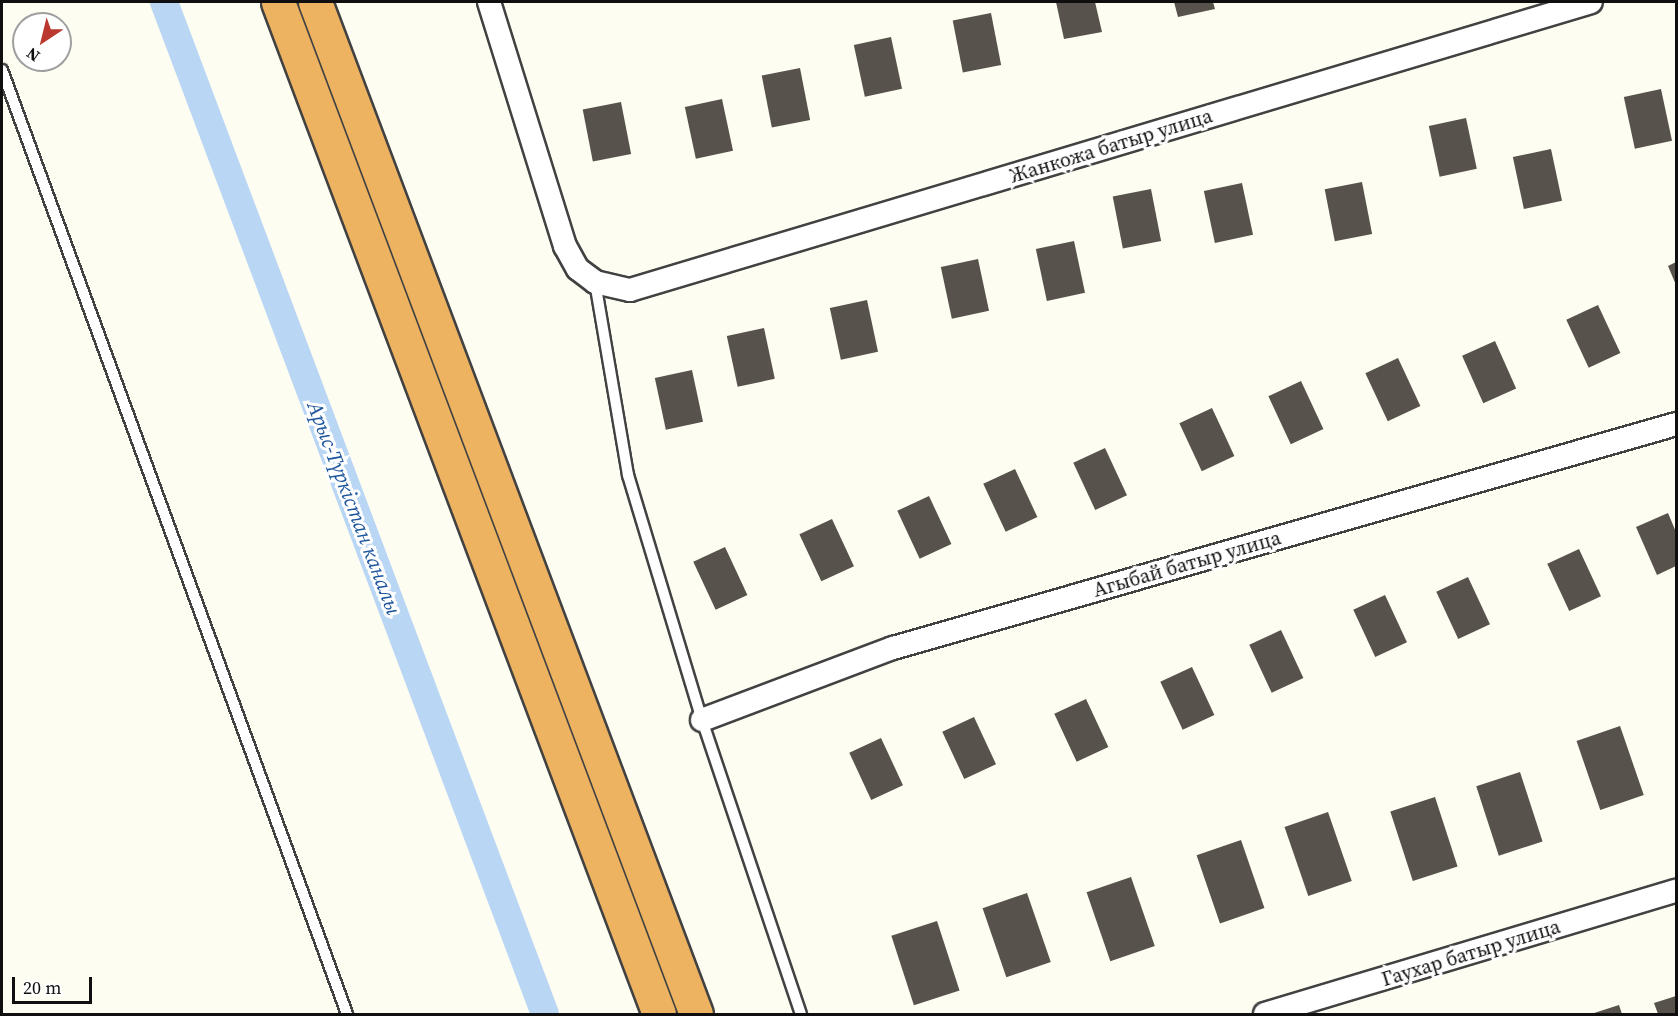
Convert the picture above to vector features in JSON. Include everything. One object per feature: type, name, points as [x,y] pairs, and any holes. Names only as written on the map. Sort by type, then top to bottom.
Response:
[{"type":"highway","points":[[278,2],[659,1014]]},
{"type":"highway","points":[[315,2],[696,1014]]},
{"type":"street","points":[[489,2],[565,246],[579,269],[595,282]]},
{"type":"street","name":"Жанкожа батыр улица","points":[[595,282],[630,290],[1591,2]]},
{"type":"street","name":"Агыбай батыр улица","points":[[702,720],[893,648],[1677,424]]},
{"type":"street","name":"Гаухар батыр улица","points":[[1265,1014],[1677,891]]},
{"type":"lane","points":[[2,70],[347,1014]]},
{"type":"lane","points":[[595,282],[628,475],[702,720],[801,1014]]},
{"type":"building","points":[[1056,2],[1095,2],[1102,32],[1064,39]]},
{"type":"building","points":[[1174,2],[1213,2],[1215,9],[1178,17]]},
{"type":"building","points":[[991,13],[1001,65],[963,72],[953,20]]},
{"type":"building","points":[[891,37],[902,89],[865,97],[854,45]]},
{"type":"building","points":[[800,68],[810,120],[772,127],[762,75]]},
{"type":"building","points":[[1661,89],[1672,141],[1635,149],[1624,97]]},
{"type":"building","points":[[722,99],[733,151],[696,159],[685,107]]},
{"type":"building","points":[[621,102],[631,154],[593,161],[583,109]]},
{"type":"building","points":[[1466,118],[1477,169],[1440,177],[1429,126]]},
{"type":"building","points":[[1551,149],[1562,201],[1524,209],[1513,157]]},
{"type":"building","points":[[1362,182],[1372,234],[1335,241],[1325,189]]},
{"type":"building","points":[[1242,183],[1253,235],[1215,243],[1204,191]]},
{"type":"building","points":[[1151,189],[1161,241],[1123,248],[1113,196]]},
{"type":"building","points":[[1074,241],[1085,293],[1047,301],[1036,249]]},
{"type":"building","points":[[978,259],[989,311],[952,319],[941,267]]},
{"type":"building","points":[[1676,262],[1676,285],[1668,266]]},
{"type":"building","points":[[867,300],[878,352],[841,360],[830,308]]},
{"type":"building","points":[[1598,305],[1620,353],[1589,368],[1566,320]]},
{"type":"building","points":[[764,328],[775,379],[738,387],[727,336]]},
{"type":"building","points":[[1495,341],[1516,389],[1483,403],[1462,356]]},
{"type":"building","points":[[1398,358],[1420,406],[1388,421],[1365,373]]},
{"type":"building","points":[[692,370],[703,422],[666,430],[655,378]]},
{"type":"building","points":[[1301,381],[1323,429],[1291,444],[1268,396]]},
{"type":"building","points":[[1212,408],[1234,456],[1202,471],[1179,423]]},
{"type":"building","points":[[1105,448],[1127,495],[1095,510],[1073,463]]},
{"type":"building","points":[[1015,469],[1037,517],[1006,532],[983,484]]},
{"type":"building","points":[[929,496],[951,544],[920,559],[897,511]]},
{"type":"building","points":[[1668,513],[1676,532],[1676,566],[1657,575],[1636,527]]},
{"type":"building","points":[[832,519],[854,566],[821,581],[799,534]]},
{"type":"building","points":[[725,547],[747,595],[716,610],[693,562]]},
{"type":"building","points":[[1579,549],[1601,596],[1569,611],[1547,564]]},
{"type":"building","points":[[1468,577],[1490,624],[1458,639],[1436,592]]},
{"type":"building","points":[[1385,595],[1407,642],[1375,657],[1353,610]]},
{"type":"building","points":[[1281,630],[1303,678],[1272,693],[1249,645]]},
{"type":"building","points":[[1192,667],[1214,715],[1183,730],[1160,682]]},
{"type":"building","points":[[1086,699],[1108,747],[1077,762],[1054,714]]},
{"type":"building","points":[[974,717],[996,764],[964,779],[942,732]]},
{"type":"building","points":[[1620,726],[1644,795],[1600,810],[1577,741]]},
{"type":"building","points":[[881,738],[903,785],[871,800],[849,753]]},
{"type":"building","points":[[1520,772],[1543,841],[1499,856],[1476,786]]},
{"type":"building","points":[[1435,797],[1458,866],[1413,881],[1390,812]]},
{"type":"building","points":[[1328,812],[1352,881],[1308,896],[1285,827]]},
{"type":"building","points":[[1241,840],[1264,908],[1220,923],[1197,855]]},
{"type":"building","points":[[1131,877],[1155,946],[1110,961],[1087,892]]},
{"type":"building","points":[[1027,893],[1051,962],[1006,977],[983,908]]},
{"type":"building","points":[[937,921],[960,990],[914,1005],[891,936]]},
{"type":"building","points":[[1676,996],[1676,1014],[1658,1014],[1654,1003]]},
{"type":"building","points":[[1619,1005],[1622,1014],[1591,1014]]},
{"type":"waterway","name":"Арыс-Түркістан каналы","points":[[164,2],[545,1014]]}]
